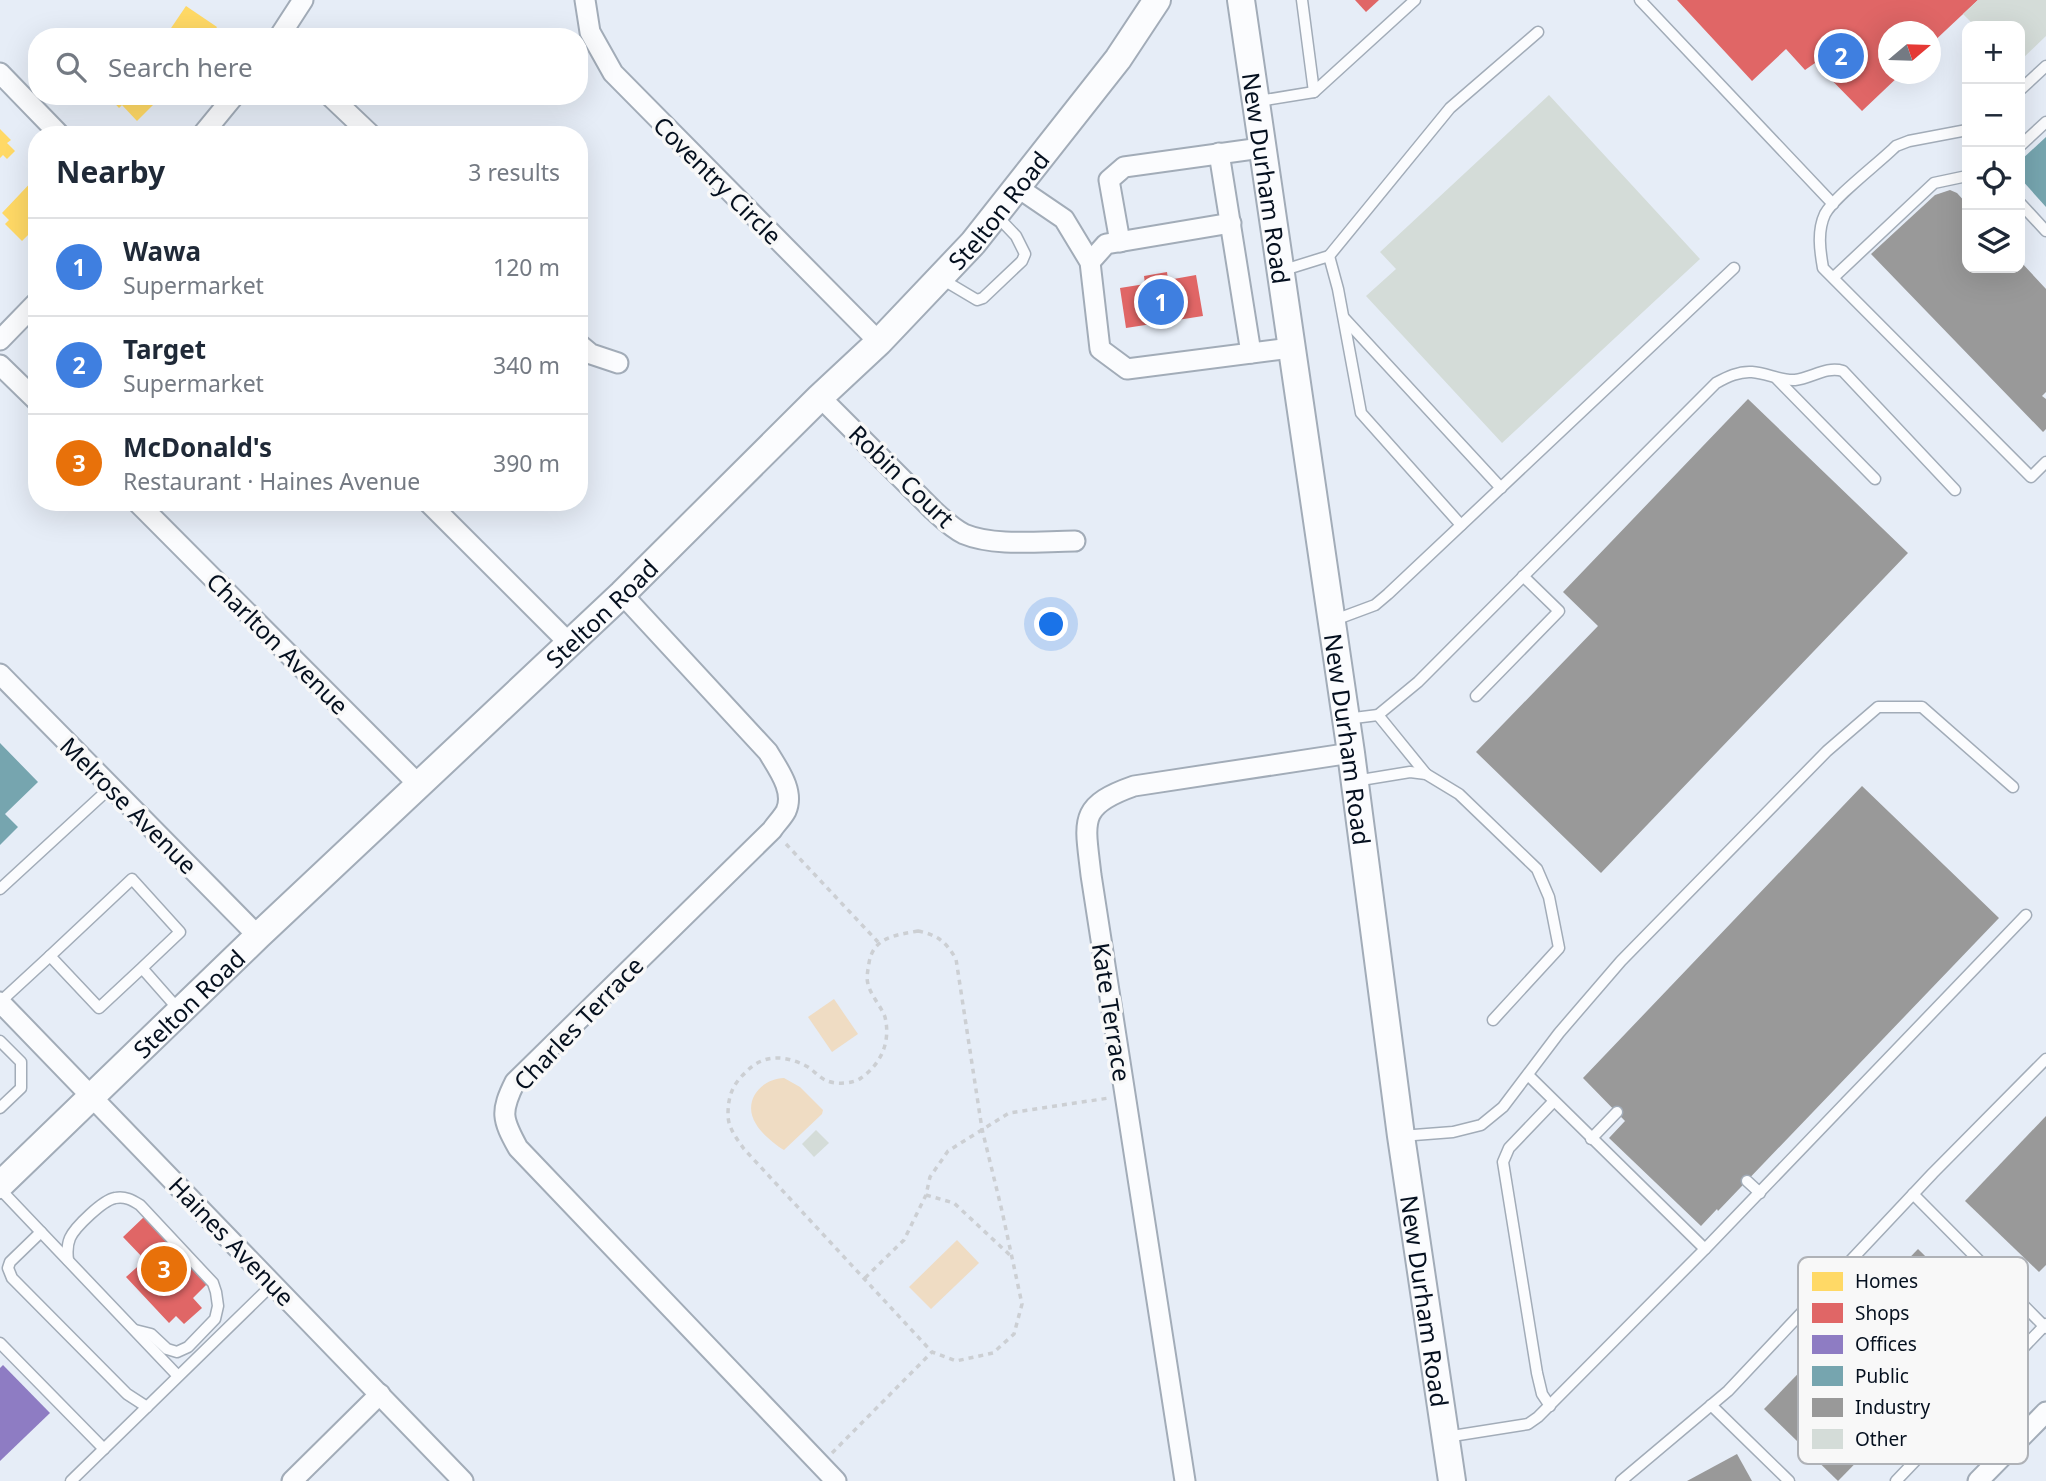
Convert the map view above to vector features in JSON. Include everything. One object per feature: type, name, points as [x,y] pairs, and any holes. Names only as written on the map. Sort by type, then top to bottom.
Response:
[{"type":"main road","points":[[1223,0],[1242,12]]},
{"type":"main road","name":"Stelton Road","points":[[0,1187],[258,936],[622,594],[878,342],[973,243],[1118,59],[1150,2]]},
{"type":"main road","name":"New Durham Road","points":[[1242,12],[1351,753],[1401,1136],[1452,1481]]},
{"type":"street","points":[[285,28],[303,0]]},
{"type":"street","name":"Coventry Circle","points":[[585,0],[590,32],[613,73],[878,342]]},
{"type":"street","points":[[0,72],[28,101]]},
{"type":"street","points":[[31,105],[51,126]]},
{"type":"street","points":[[209,126],[227,105]]},
{"type":"street","points":[[339,105],[362,126]]},
{"type":"street","points":[[1120,242],[1109,180],[1124,167],[1261,148]]},
{"type":"street","points":[[1219,153],[1251,353]]},
{"type":"street","points":[[1017,187],[1064,219],[1090,262],[1100,349],[1127,369],[1291,348]]},
{"type":"street","points":[[1090,262],[1106,244],[1231,223]]},
{"type":"street","points":[[0,340],[28,311]]},
{"type":"street","points":[[588,352],[618,363]]},
{"type":"street","points":[[0,365],[28,392]]},
{"type":"street","name":"Robin Court","points":[[820,397],[933,510],[964,534],[987,541],[1075,541]]},
{"type":"street","name":"Charlton Avenue","points":[[146,511],[418,784]]},
{"type":"street","points":[[437,511],[568,642]]},
{"type":"street","name":"Charles Terrace","points":[[622,594],[768,752],[784,778],[789,799],[786,811],[772,830],[515,1082],[505,1103],[506,1125],[518,1148],[836,1481]]},
{"type":"street","name":"Melrose Avenue","points":[[0,674],[258,936]]},
{"type":"street","name":"Kate Terrace","points":[[1185,1481],[1091,875],[1086,828],[1095,804],[1134,786],[1351,753]]},
{"type":"street","name":"Haines Avenue","points":[[0,1002],[463,1481]]},
{"type":"street","points":[[292,1481],[380,1394]]},
{"type":"street","points":[[2028,1430],[2046,1412]]},
{"type":"street","points":[[1978,1481],[1995,1464]]},
{"type":"lane","points":[[1302,0],[1314,92]]},
{"type":"lane","points":[[1255,102],[1314,92],[1415,0]]},
{"type":"lane","points":[[1640,0],[1833,204]]},
{"type":"lane","points":[[1280,271],[1329,256],[1450,108],[1538,32]]},
{"type":"lane","points":[[2025,85],[2046,66]]},
{"type":"lane","points":[[2025,141],[2046,122]]},
{"type":"lane","points":[[1962,131],[1896,146],[1833,204],[1825,215],[1819,248],[1823,268],[2031,477],[2046,462]]},
{"type":"lane","points":[[1834,277],[1934,183],[1962,177]]},
{"type":"lane","points":[[2025,208],[2046,231]]},
{"type":"lane","points":[[940,278],[977,300],[983,298],[1022,261],[1025,254],[1016,236],[995,215]]},
{"type":"lane","points":[[1329,256],[1361,413],[1461,525]]},
{"type":"lane","points":[[1332,622],[1375,605],[1734,268]]},
{"type":"lane","points":[[1343,317],[1501,488]]},
{"type":"lane","points":[[1346,719],[1378,715],[1418,682],[1716,383],[1732,375],[1752,372],[1777,379],[1797,380],[1829,370],[1843,371],[1955,490]]},
{"type":"lane","points":[[1777,379],[1875,479]]},
{"type":"lane","points":[[1476,695],[1559,611],[1523,576]]},
{"type":"lane","points":[[1401,1136],[1453,1132],[1481,1125],[1503,1107],[1559,1033],[1621,961],[1827,751],[1878,706],[1922,707],[2013,788]]},
{"type":"lane","points":[[1378,715],[1426,774],[1459,794],[1537,869],[1549,897],[1559,948],[1493,1020]]},
{"type":"lane","points":[[1355,781],[1409,772],[1426,774]]},
{"type":"lane","points":[[0,889],[111,787]]},
{"type":"lane","points":[[0,1002],[132,879],[180,932],[99,1007],[50,956]]},
{"type":"lane","points":[[1446,1438],[1528,1424],[1550,1406],[1760,1193],[2025,915]]},
{"type":"lane","points":[[142,968],[180,1011]]},
{"type":"lane","points":[[0,1041],[21,1062],[20,1088],[0,1108]]},
{"type":"lane","points":[[1854,1257],[2046,1059]]},
{"type":"lane","points":[[1528,1075],[1705,1249]]},
{"type":"lane","points":[[1550,1406],[1542,1394],[1536,1373],[1503,1162],[1510,1148],[1553,1101]]},
{"type":"lane","points":[[1591,1139],[1617,1112]]},
{"type":"lane","points":[[1747,1181],[1760,1193]]},
{"type":"lane","points":[[0,1187],[178,1376]]},
{"type":"lane","points":[[1913,1194],[1976,1257]]},
{"type":"lane","points":[[68,1260],[67,1249],[76,1230],[106,1201],[116,1197],[127,1198],[140,1205],[213,1283],[218,1306],[215,1319],[188,1347],[177,1352],[167,1349],[151,1334],[135,1330]]},
{"type":"lane","points":[[41,1232],[10,1262],[8,1268],[12,1278],[127,1394],[147,1407]]},
{"type":"lane","points":[[71,1481],[274,1284]]},
{"type":"lane","points":[[2028,1309],[2045,1326],[2028,1344]]},
{"type":"lane","points":[[1621,1481],[1728,1391],[1798,1316]]},
{"type":"lane","points":[[0,1343],[104,1450]]},
{"type":"lane","points":[[1711,1405],[1789,1481]]},
{"type":"lane","points":[[1896,1481],[1912,1464]]},
{"type":"path","points":[[772,830],[878,942]]},
{"type":"path","points":[[918,931],[935,934],[947,944],[956,959],[982,1129],[1022,1304],[1014,1334],[993,1353],[956,1361],[932,1352],[744,1149],[733,1134],[728,1118],[732,1086],[749,1068],[771,1056],[809,1068],[825,1080],[842,1083],[859,1080],[878,1062],[887,1042],[884,1016],[867,981],[870,956],[878,942],[890,936],[918,931]]},
{"type":"path","points":[[865,1278],[904,1240],[926,1195],[930,1177],[948,1151],[1009,1114],[1125,1096]]},
{"type":"path","points":[[926,1195],[954,1203],[1013,1258]]},
{"type":"path","points":[[820,1464],[932,1352]]},
{"type":"shaded area","points":[[834,999],[858,1034],[832,1052],[808,1017]]},
{"type":"shaded area","points":[[784,1078],[800,1087],[823,1110],[784,1150],[758,1127],[751,1108],[752,1100],[761,1087],[775,1079]]},
{"type":"shaded area","points":[[957,1240],[979,1263],[931,1309],[909,1287]]},
{"type":"building: Homes","points":[[186,6],[217,27],[216,28],[171,28]]},
{"type":"building: Homes","points":[[122,105],[153,105],[137,121]]},
{"type":"building: Homes","points":[[0,129],[11,140],[7,143],[15,151],[7,159],[3,155],[0,158]]},
{"type":"building: Homes","points":[[28,186],[28,235],[22,241],[5,224],[9,220],[2,213]]},
{"type":"building: Shops","points":[[1355,0],[1379,0],[1366,12]]},
{"type":"building: Shops","points":[[1677,0],[1978,0],[1941,35],[1941,21],[1878,21],[1878,84],[1890,84],[1862,111],[1815,63],[1805,70],[1786,49],[1752,81]]},
{"type":"building: Shops","points":[[1167,272],[1168,280],[1196,275],[1203,316],[1126,328],[1120,288],[1145,284],[1144,276]]},
{"type":"building: Shops","points":[[145,1216],[207,1284],[193,1298],[202,1308],[184,1324],[176,1316],[169,1323],[126,1277],[145,1260],[123,1237]]},
{"type":"building: Offices","points":[[3,1365],[50,1413],[0,1461],[0,1368]]},
{"type":"building: Public","points":[[2046,137],[2046,207],[2025,184],[2025,156]]},
{"type":"building: Public","points":[[0,743],[38,782],[5,814],[18,827],[0,845]]},
{"type":"building: Industry","points":[[1950,190],[1962,198],[1962,273],[2025,273],[2025,266],[2046,289],[2046,392],[2042,396],[2046,399],[2046,429],[2043,432],[1871,254],[1935,195]]},
{"type":"building: Industry","points":[[1748,399],[1908,553],[1601,873],[1476,752],[1598,626],[1563,592]]},
{"type":"building: Industry","points":[[1862,786],[1999,918],[1701,1226],[1609,1138],[1625,1121],[1583,1078]]},
{"type":"building: Industry","points":[[2046,1116],[2046,1265],[2039,1272],[2028,1261],[2028,1257],[2023,1257],[1965,1201]]},
{"type":"building: Industry","points":[[1918,1249],[1926,1257],[1910,1257]]},
{"type":"building: Industry","points":[[1798,1374],[1798,1442],[1764,1409]]},
{"type":"building: Industry","points":[[1737,1454],[1752,1481],[1687,1481]]},
{"type":"building: Industry","points":[[1821,1464],[1855,1464],[1838,1481]]},
{"type":"building: Other","points":[[1978,0],[2046,0],[2046,36],[2025,56],[2025,21],[1970,21],[1963,14]]},
{"type":"building: Other","points":[[1549,95],[1700,259],[1502,443],[1366,296],[1396,269],[1380,252]]},
{"type":"building: Other","points":[[816,1130],[829,1143],[814,1157],[802,1144]]},
{"type":"place","name":"Target","points":[[1841,56]]},
{"type":"place","name":"Wawa","points":[[1161,302]]},
{"type":"place","name":"McDonald's","points":[[164,1269]]}]
